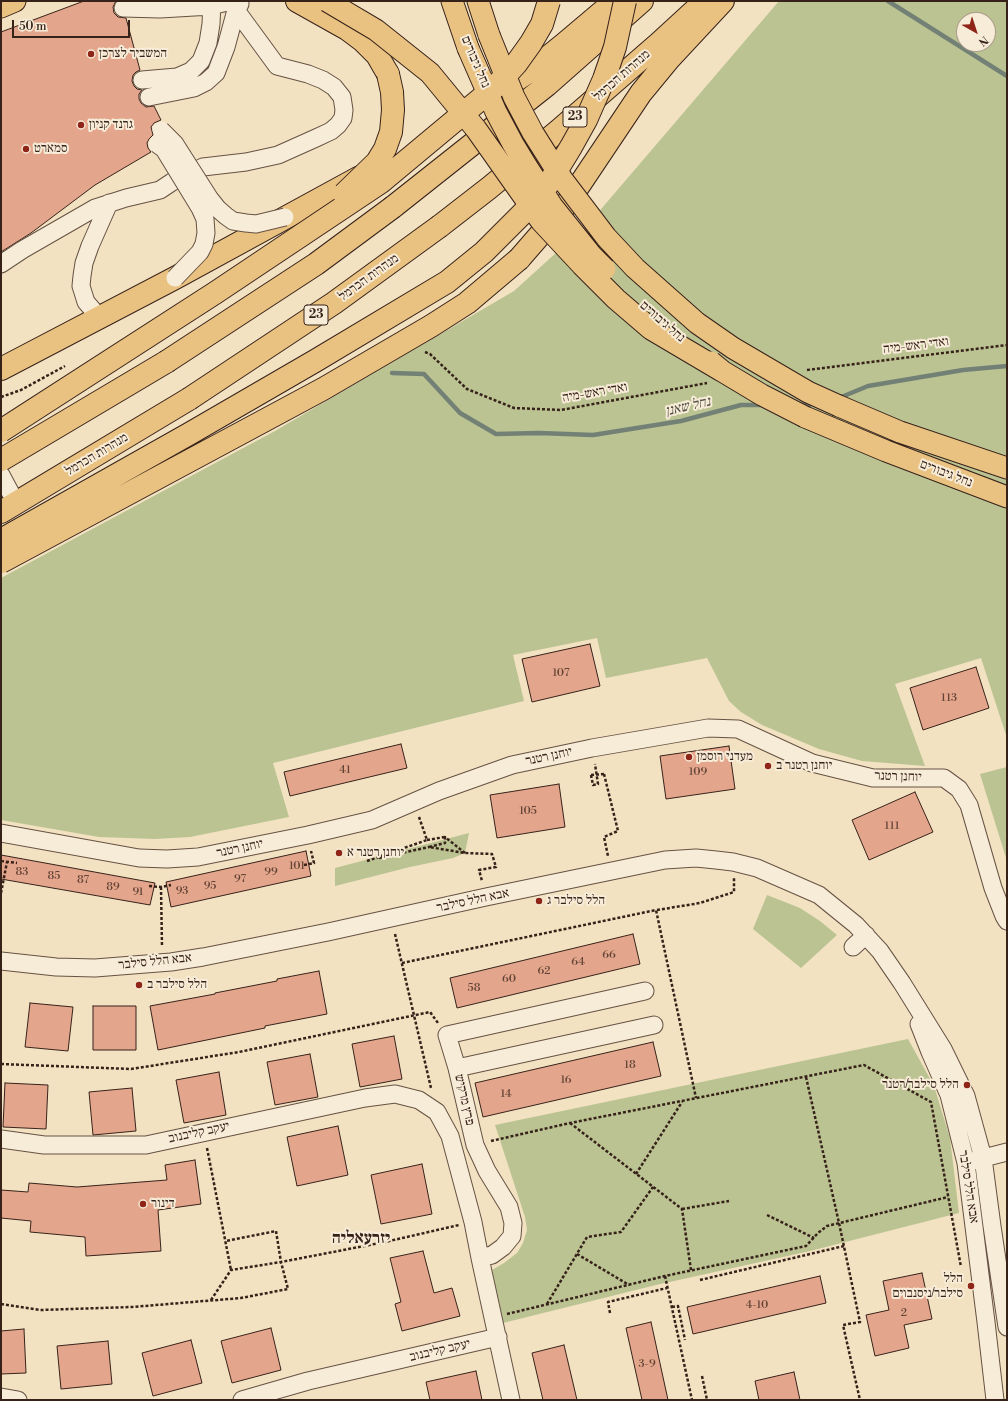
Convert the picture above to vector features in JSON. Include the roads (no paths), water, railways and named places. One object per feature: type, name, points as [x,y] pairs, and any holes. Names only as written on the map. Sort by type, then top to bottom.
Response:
[{"type":"highway","points":[[275,253],[350,189],[377,162],[385,149],[391,132],[393,110],[392,92],[388,74],[377,55],[363,41],[347,29],[297,1]]},
{"type":"highway","points":[[1,431],[275,253],[380,182],[495,87],[516,64],[531,43],[542,24],[549,1]]},
{"type":"highway","points":[[1,369],[175,278],[284,217],[397,157],[483,104],[532,69],[615,1]]},
{"type":"highway","points":[[1,540],[315,361],[447,282],[484,252],[524,212],[549,183],[571,147],[586,120],[604,79],[615,47],[625,1]]},
{"type":"highway","points":[[1,460],[166,362],[316,264],[393,207],[547,85],[642,1]]},
{"type":"highway","name":"מנהרות הכרמל","points":[[9,508],[189,400],[334,303],[440,226],[558,131],[705,1]]},
{"type":"highway","points":[[1,562],[323,389],[431,326],[467,303],[519,259],[566,205],[641,93],[669,59],[723,1]]},
{"type":"main road","points":[[1,7],[15,1]]},
{"type":"main road","points":[[327,1],[376,30],[430,73],[476,129],[541,221],[582,265],[616,299],[651,329],[716,377]]},
{"type":"main road","name":"נחל גיבורים","points":[[452,1],[468,48],[496,112],[513,144],[552,206],[592,256],[622,287],[716,377],[762,395],[805,417],[886,451],[1007,497]]},
{"type":"main road","name":"נחל גיבורים","points":[[478,1],[489,34],[514,97],[533,133],[562,179],[606,237],[635,268],[697,323],[733,348],[808,392],[900,432],[1007,468]]},
{"type":"street","points":[[142,80],[177,76],[191,71],[201,61],[208,43],[212,4]]},
{"type":"street","points":[[123,8],[160,9],[212,4],[236,4]]},
{"type":"street","points":[[149,96],[194,88],[206,82],[216,73],[226,47],[236,4]]},
{"type":"street","points":[[1,264],[22,250],[89,212],[109,203],[160,190],[172,182],[203,167],[246,162],[278,154],[330,131],[338,125],[343,118],[344,110],[342,97],[334,87],[323,80],[308,74],[278,66],[236,4]]},
{"type":"street","points":[[175,278],[196,256],[204,244],[206,233],[205,219],[200,208],[164,149],[159,137],[175,144],[210,199],[218,209],[233,221],[246,224],[256,224],[284,217]]},
{"type":"street","points":[[99,317],[86,302],[81,286],[84,263],[109,203]]},
{"type":"street","points":[[1,475],[9,508]]},
{"type":"street","name":"יוחנן רטנר","points":[[1,833],[139,858],[198,858],[372,820],[439,791],[512,765],[592,748],[708,728],[738,729],[812,763],[873,778],[944,778],[958,789],[969,805],[993,888],[1007,921]]},
{"type":"street","name":"אבא הלל סילבר","points":[[1,961],[95,968],[156,964],[203,957],[666,860],[696,858],[733,862],[757,868],[819,895],[856,925],[880,951],[902,983],[943,1049],[966,1096],[983,1158],[1007,1327]]},
{"type":"street","points":[[853,947],[866,935]]},
{"type":"street","name":"אבא הלל סילבר","points":[[902,983],[949,1096],[966,1163],[986,1322],[994,1400]]},
{"type":"street","points":[[457,1068],[447,1035],[645,991]]},
{"type":"street","name":"פרץ מרקיש","points":[[480,1258],[492,1255],[503,1247],[512,1236],[513,1223],[509,1207],[487,1171],[475,1145],[457,1068],[654,1025]]},
{"type":"street","name":"פרץ מרקיש","points":[[395,1094],[420,1100],[436,1112],[450,1136],[473,1222],[511,1400]]},
{"type":"street","name":"יעקב קליבנוב","points":[[1,1139],[44,1145],[146,1145],[366,1098],[395,1094]]},
{"type":"street","points":[[966,1163],[1007,1152]]},
{"type":"street","name":"יעקב קליבנוב","points":[[242,1400],[308,1381],[498,1337]]},
{"type":"street","points":[[1,1397],[18,1400]]},
{"type":"waterway","name":"נחל גיבורים","points":[[888,1],[1007,76]]},
{"type":"waterway","name":"נחל שאנן","points":[[839,398],[868,386],[963,370],[1007,366]]},
{"type":"waterway","name":"נחל שאנן","points":[[392,373],[424,374],[460,413],[496,434],[539,433],[593,435],[681,421],[741,405],[765,405]]},
{"type":"waterway","name":"נחל שאנן","points":[[798,405],[815,404]]},
{"type":"place","name":"המשביר לצרכן","points":[[91,54]]},
{"type":"place","name":"גרנד קניון","points":[[81,125]]},
{"type":"place","name":"סמארט","points":[[26,149]]},
{"type":"place","name":"מעדני רוסמן","points":[[689,757]]},
{"type":"place","name":"יוחנן רטנר ב","points":[[768,766]]},
{"type":"place","name":"יוחנן רטנר א","points":[[339,853]]},
{"type":"place","name":"הלל סילבר ג","points":[[539,901]]},
{"type":"place","name":"הלל סילבר ב","points":[[139,985]]},
{"type":"place","name":"הלל סילבר/רטנר","points":[[967,1085]]},
{"type":"place","name":"דינור","points":[[143,1204]]},
{"type":"place","name":"הלל סילבר/ניסנבוים","points":[[971,1286]]},
{"type":"district","name":"יזרעאליה","points":[[361,1239]]}]
